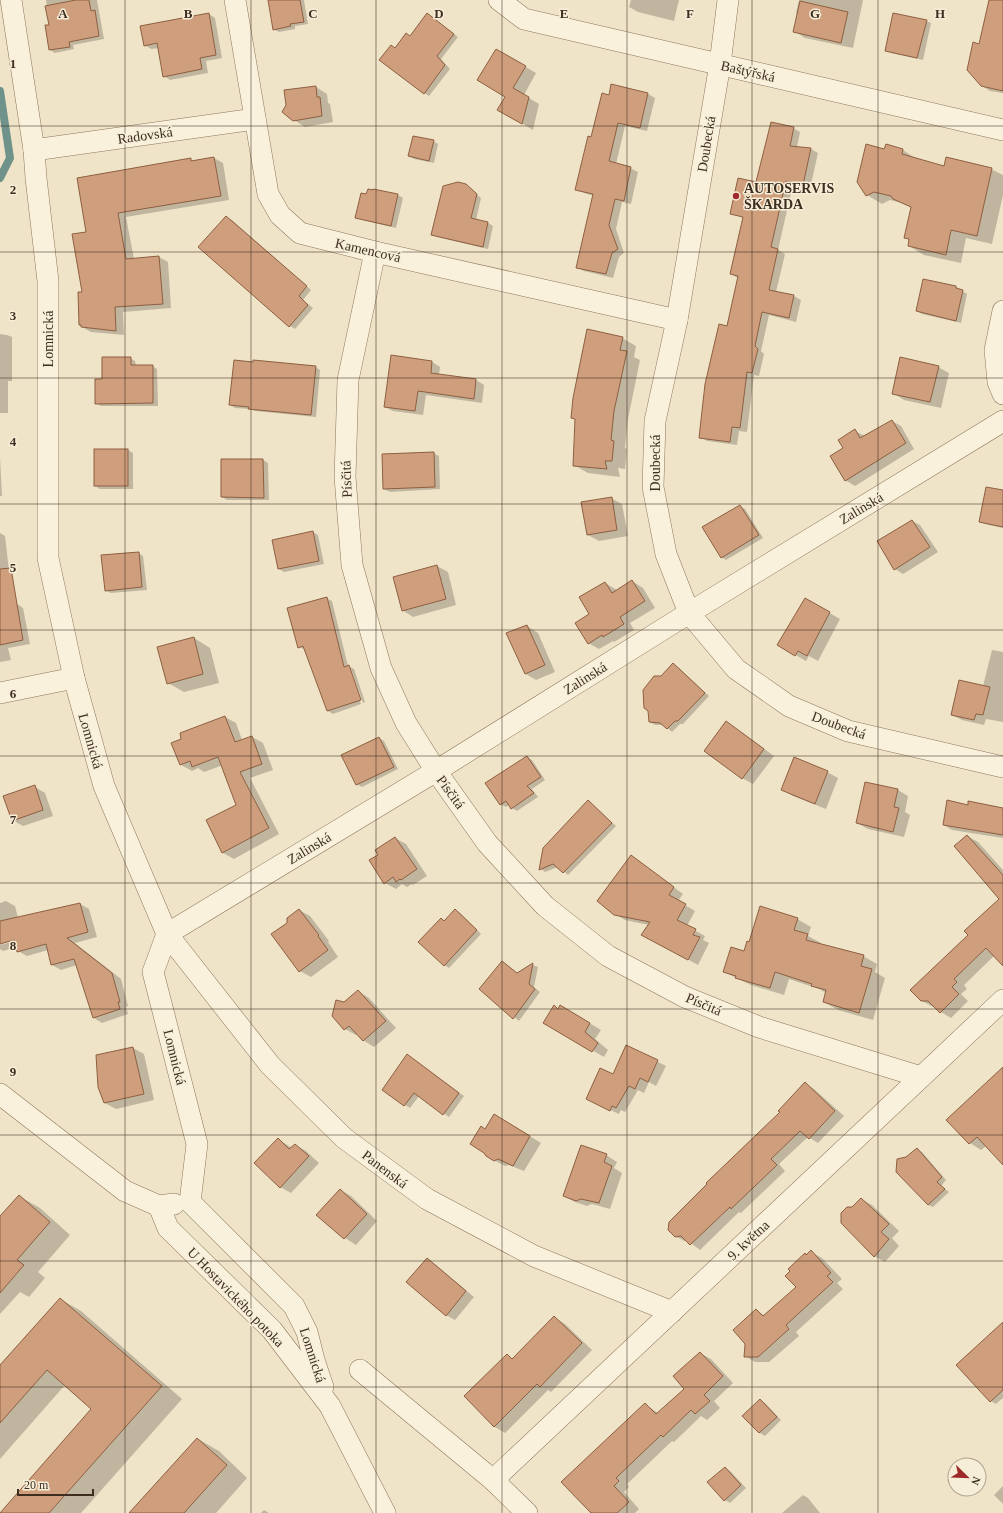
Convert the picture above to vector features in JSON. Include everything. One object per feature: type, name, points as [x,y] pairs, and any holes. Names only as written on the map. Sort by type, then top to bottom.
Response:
[{"type":"street","name":"Lomnická","points":[[12,0],[34,150],[48,281],[48,558],[74,678],[104,786],[167,934],[153,972],[197,1144],[190,1202],[294,1306],[307,1332],[314,1360],[330,1406]]},
{"type":"street","name":"Kamencová","points":[[235,0],[268,194],[280,215],[300,233],[375,252],[677,320]]},
{"type":"street","name":"Baštýřská","points":[[499,0],[524,19],[1003,130]]},
{"type":"street","name":"Doubecká","points":[[728,0],[720,64],[677,320],[655,421],[653,487],[666,554],[689,613],[736,669],[789,706],[848,731],[1003,767]]},
{"type":"street","name":"Radovská","points":[[34,150],[255,119]]},
{"type":"street","name":"Písčitá","points":[[375,252],[348,380],[345,477],[352,565],[381,668],[406,723],[436,771],[487,842],[545,906],[608,956],[685,997],[759,1027],[921,1077]]},
{"type":"street","points":[[1003,311],[995,350],[998,382],[1003,394]]},
{"type":"street","name":"Zalinská","points":[[167,934],[436,771],[689,613],[1003,422]]},
{"type":"street","points":[[0,693],[74,678]]},
{"type":"street","name":"Panenská","points":[[167,934],[270,1065],[356,1148],[426,1199],[534,1256],[672,1312]]},
{"type":"street","name":"9. května","points":[[493,1480],[1003,1000]]},
{"type":"street","points":[[0,1094],[124,1191],[159,1206],[190,1202]]},
{"type":"street","name":"U Hostavického potoka","points":[[159,1206],[168,1228],[272,1330],[330,1406],[385,1513]]},
{"type":"street","points":[[360,1370],[493,1480],[527,1513]]},
{"type":"building","points":[[76,0],[89,0],[91,11],[95,10],[99,36],[69,42],[70,47],[49,50],[45,25],[49,25],[45,6]]},
{"type":"building","points":[[268,0],[300,0],[304,22],[290,24],[291,26],[273,30]]},
{"type":"building","points":[[989,0],[1003,0],[1003,91],[981,86],[967,70],[973,42],[979,44]]},
{"type":"building","points":[[800,1],[848,12],[841,43],[793,32]]},
{"type":"building","points":[[209,13],[216,55],[200,58],[202,69],[163,77],[157,43],[144,46],[140,26]]},
{"type":"building","points":[[427,13],[454,34],[437,56],[445,65],[424,94],[379,60],[391,45],[395,48],[406,33],[410,36]]},
{"type":"building","points":[[893,13],[927,20],[917,58],[885,51]]},
{"type":"building","points":[[496,49],[526,66],[513,88],[529,97],[522,124],[497,110],[505,97],[477,80]]},
{"type":"building","points":[[611,84],[648,93],[640,128],[618,123],[609,161],[631,167],[624,201],[615,199],[609,225],[618,249],[612,253],[606,274],[576,268],[593,194],[575,190],[588,136],[591,137],[602,93],[609,95]]},
{"type":"building","points":[[316,86],[317,97],[320,97],[322,116],[293,121],[282,112],[286,105],[284,90]]},
{"type":"building","points":[[771,122],[794,127],[790,146],[811,148],[803,185],[786,181],[771,247],[778,249],[769,290],[794,295],[789,318],[762,312],[755,346],[758,349],[752,373],[747,372],[740,428],[732,427],[730,442],[699,438],[705,384],[719,324],[727,326],[738,276],[730,274],[743,217],[730,214],[738,178],[756,182]]},
{"type":"building","points":[[413,136],[434,140],[429,161],[408,156]]},
{"type":"building","points":[[866,144],[884,149],[886,144],[903,149],[902,154],[944,166],[946,157],[992,168],[977,236],[951,230],[946,255],[908,246],[909,239],[904,238],[911,207],[893,199],[891,196],[874,192],[866,196],[857,182]]},
{"type":"building","points":[[214,157],[221,196],[118,213],[126,259],[159,256],[163,304],[115,307],[116,331],[81,327],[81,325],[79,325],[78,292],[82,292],[72,234],[86,232],[77,178],[191,158],[191,161]]},
{"type":"building","points":[[458,182],[466,184],[477,194],[471,218],[488,222],[483,247],[431,235],[443,186]]},
{"type":"building","points":[[368,189],[398,194],[391,226],[355,218],[361,193],[366,194]]},
{"type":"building","points":[[226,216],[307,286],[299,296],[308,305],[289,327],[198,247]]},
{"type":"building","points":[[923,279],[956,286],[956,288],[963,290],[956,321],[916,311]]},
{"type":"building","points":[[587,329],[623,337],[620,350],[627,351],[614,411],[611,440],[614,441],[612,461],[605,461],[607,469],[573,466],[575,419],[571,418],[573,398]]},
{"type":"building","points":[[391,355],[432,361],[431,373],[476,379],[474,399],[418,391],[415,411],[384,407]]},
{"type":"building","points":[[102,357],[131,357],[131,365],[153,365],[153,403],[95,404],[95,379],[102,379]]},
{"type":"building","points":[[900,357],[939,366],[930,402],[892,394]]},
{"type":"building","points":[[234,360],[253,362],[253,360],[316,366],[311,415],[248,409],[249,407],[229,405]]},
{"type":"building","points":[[892,420],[906,443],[845,481],[830,456],[843,448],[838,440],[855,429],[860,438]]},
{"type":"building","points":[[94,449],[128,449],[128,486],[94,486]]},
{"type":"building","points":[[434,452],[435,487],[383,489],[382,454]]},
{"type":"building","points":[[221,459],[263,459],[264,498],[221,497]]},
{"type":"building","points":[[986,487],[1003,490],[1003,527],[979,522]]},
{"type":"building","points":[[612,497],[617,530],[587,535],[581,502]]},
{"type":"building","points":[[740,505],[759,535],[721,558],[702,527]]},
{"type":"building","points":[[912,520],[930,547],[894,570],[877,541]]},
{"type":"building","points":[[313,531],[319,561],[278,569],[272,540]]},
{"type":"building","points":[[139,552],[142,587],[105,591],[101,555]]},
{"type":"building","points":[[437,565],[446,599],[402,611],[393,577]]},
{"type":"building","points":[[11,568],[23,640],[0,645],[0,569]]},
{"type":"building","points":[[632,580],[645,601],[620,617],[624,624],[588,644],[575,623],[589,614],[579,597],[605,582],[612,593]]},
{"type":"building","points":[[327,597],[344,667],[349,665],[361,700],[327,711],[303,646],[298,648],[287,608]]},
{"type":"building","points":[[805,598],[830,612],[807,656],[798,651],[795,656],[777,645]]},
{"type":"building","points":[[527,625],[545,665],[525,674],[506,633]]},
{"type":"building","points":[[194,637],[203,674],[167,684],[157,647]]},
{"type":"building","points":[[673,663],[705,693],[678,721],[675,721],[667,729],[660,723],[649,722],[648,711],[644,708],[643,690],[654,676],[661,676]]},
{"type":"building","points":[[959,680],[990,687],[983,715],[976,714],[974,720],[951,715]]},
{"type":"building","points":[[225,716],[235,742],[252,736],[262,764],[240,772],[269,828],[222,853],[206,820],[236,805],[218,757],[192,767],[190,761],[180,765],[171,743],[181,739],[180,733]]},
{"type":"building","points":[[726,721],[764,749],[742,779],[704,751]]},
{"type":"building","points":[[379,737],[394,767],[356,785],[341,755]]},
{"type":"building","points":[[527,756],[541,777],[527,786],[534,793],[511,809],[506,801],[500,805],[485,783]]},
{"type":"building","points":[[794,757],[828,771],[815,804],[781,790]]},
{"type":"building","points":[[865,782],[898,789],[894,807],[899,808],[893,832],[856,823]]},
{"type":"building","points":[[35,785],[43,810],[12,821],[3,796]]},
{"type":"building","points":[[588,800],[612,823],[563,873],[553,864],[539,870],[543,848]]},
{"type":"building","points":[[947,800],[968,805],[968,801],[1003,808],[1003,835],[943,825]]},
{"type":"building","points":[[967,835],[1003,875],[1003,966],[986,948],[954,979],[957,982],[952,987],[959,994],[940,1013],[928,1001],[921,1001],[910,990],[968,935],[964,931],[999,899],[954,846]]},
{"type":"building","points":[[395,837],[417,869],[401,880],[400,879],[396,882],[393,877],[384,884],[369,860],[378,855],[375,850]]},
{"type":"building","points":[[631,855],[674,887],[669,895],[686,904],[677,920],[696,929],[693,935],[700,937],[688,960],[641,935],[650,922],[614,915],[597,901]]},
{"type":"building","points":[[80,903],[88,932],[67,938],[112,973],[120,1002],[118,1002],[120,1009],[93,1018],[74,959],[51,965],[46,944],[17,952],[14,940],[0,944],[0,921]]},
{"type":"building","points":[[760,906],[798,918],[794,930],[808,934],[806,940],[864,955],[861,966],[872,969],[859,1013],[823,1002],[826,990],[811,986],[812,984],[775,972],[770,988],[735,978],[736,976],[723,972],[731,947],[744,951],[747,941],[749,942]]},
{"type":"building","points":[[299,909],[319,935],[318,936],[328,950],[299,972],[271,934],[287,923],[287,918]]},
{"type":"building","points":[[455,909],[477,930],[444,966],[418,942],[441,918],[444,921]]},
{"type":"building","points":[[502,961],[517,973],[533,963],[529,984],[535,989],[513,1019],[479,989]]},
{"type":"building","points":[[358,990],[386,1021],[363,1041],[349,1026],[344,1030],[332,1016],[336,1000],[344,1002]]},
{"type":"building","points":[[554,1005],[558,1009],[560,1005],[590,1023],[585,1032],[598,1043],[592,1052],[543,1023]]},
{"type":"building","points":[[626,1045],[658,1060],[648,1082],[640,1078],[635,1089],[629,1086],[616,1108],[612,1106],[610,1111],[586,1099],[600,1068],[613,1074]]},
{"type":"building","points":[[133,1047],[144,1094],[104,1103],[98,1087],[96,1055]]},
{"type":"building","points":[[407,1054],[459,1093],[443,1115],[414,1093],[404,1106],[382,1090]]},
{"type":"building","points":[[1003,1067],[1003,1165],[977,1137],[969,1144],[946,1120]]},
{"type":"building","points":[[805,1082],[835,1111],[809,1139],[800,1131],[771,1159],[777,1165],[731,1209],[730,1207],[690,1245],[681,1236],[675,1237],[668,1230],[669,1222],[707,1184],[706,1183],[780,1112],[778,1111]]},
{"type":"building","points":[[494,1114],[530,1136],[513,1166],[498,1159],[494,1161],[470,1144],[481,1126],[485,1129]]},
{"type":"building","points":[[278,1138],[289,1149],[295,1144],[309,1156],[280,1188],[254,1163]]},
{"type":"building","points":[[581,1145],[607,1154],[604,1162],[612,1166],[599,1203],[581,1199],[576,1201],[563,1196]]},
{"type":"building","points":[[917,1148],[942,1177],[937,1182],[945,1189],[928,1205],[896,1172],[897,1159],[906,1157]]},
{"type":"building","points":[[340,1189],[367,1214],[344,1239],[316,1215]]},
{"type":"building","points":[[19,1195],[50,1222],[17,1260],[24,1265],[0,1293],[0,1216]]},
{"type":"building","points":[[861,1198],[889,1224],[881,1232],[889,1239],[874,1257],[841,1223],[841,1213],[847,1207],[852,1207]]},
{"type":"building","points":[[811,1250],[831,1273],[827,1276],[833,1282],[786,1325],[789,1329],[758,1357],[744,1357],[745,1344],[733,1330],[756,1309],[763,1316],[796,1287],[785,1276],[790,1271],[788,1269],[805,1253],[806,1255]]},
{"type":"building","points":[[427,1258],[466,1291],[446,1316],[406,1282]]},
{"type":"building","points":[[60,1298],[162,1386],[49,1513],[0,1513],[91,1409],[47,1370],[0,1423],[0,1365]]},
{"type":"building","points":[[554,1316],[582,1343],[540,1387],[537,1384],[494,1427],[464,1396],[507,1354],[512,1359]]},
{"type":"building","points":[[1003,1322],[1003,1390],[990,1402],[956,1365]]},
{"type":"building","points":[[700,1352],[723,1376],[704,1395],[710,1401],[695,1414],[691,1410],[663,1437],[661,1435],[616,1478],[619,1481],[614,1486],[629,1502],[617,1513],[591,1513],[561,1482],[645,1403],[656,1414],[684,1389],[673,1376]]},
{"type":"building","points":[[760,1399],[777,1417],[759,1433],[742,1416]]},
{"type":"building","points":[[197,1438],[227,1465],[184,1513],[129,1513]]},
{"type":"building","points":[[725,1467],[741,1485],[724,1501],[707,1482]]},
{"type":"waterway","points":[[0,91],[10,158],[0,178]]},
{"type":"place","name":"AUTOSERVIS ŠKARDA","points":[[736,196]]}]
